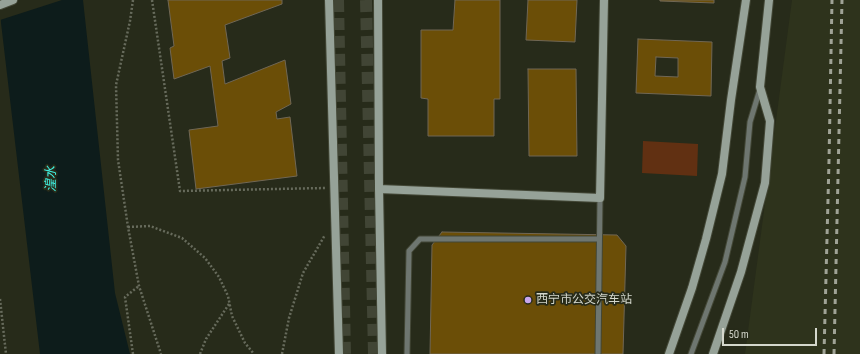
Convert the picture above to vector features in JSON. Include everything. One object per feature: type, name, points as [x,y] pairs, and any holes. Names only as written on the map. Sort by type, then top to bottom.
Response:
[{"type":"street","points":[[0,5],[13,0]]},
{"type":"street","points":[[329,0],[339,354]]},
{"type":"street","points":[[378,0],[378,189],[382,354]]},
{"type":"street","points":[[378,189],[600,198],[604,0]]},
{"type":"street","points":[[668,354],[692,288],[722,174],[746,0]]},
{"type":"street","points":[[713,354],[741,272],[765,183],[770,121],[760,87],[769,0]]},
{"type":"lane","points":[[691,354],[725,262],[745,178],[750,122],[760,87]]},
{"type":"lane","points":[[598,354],[600,198]]},
{"type":"lane","points":[[408,354],[409,251],[420,239],[599,239]]},
{"type":"path","points":[[133,0],[116,85],[118,160],[139,286],[161,354]]},
{"type":"path","points":[[152,0],[180,191],[334,188]]},
{"type":"path","points":[[128,227],[150,226],[182,238],[206,258],[219,277],[228,296],[232,316],[245,343],[254,354]]},
{"type":"path","points":[[282,354],[290,318],[303,273],[326,235]]},
{"type":"path","points":[[133,354],[124,297],[139,286]]},
{"type":"path","points":[[0,299],[6,354]]},
{"type":"path","points":[[200,354],[206,339],[230,304]]},
{"type":"shaded area","points":[[792,0],[860,0],[860,354],[745,354]]},
{"type":"shaded area","points":[[643,141],[698,144],[697,176],[642,173]]},
{"type":"water","name":"湟水","points":[[0,0],[83,0],[115,293],[130,354],[40,354],[1,23]]},
{"type":"pier","points":[[0,0],[62,0],[0,20]]},
{"type":"building","points":[[168,0],[282,0],[282,4],[225,25],[230,58],[222,61],[225,84],[285,60],[291,104],[276,112],[277,119],[290,117],[297,176],[196,189],[189,130],[218,126],[210,66],[174,79],[170,48],[174,46]]},
{"type":"building","points":[[455,0],[500,0],[500,99],[494,99],[494,136],[428,136],[428,99],[421,98],[421,30],[453,30]]},
{"type":"building","points":[[528,0],[577,0],[575,42],[526,40]]},
{"type":"building","points":[[714,0],[714,3],[660,1]]},
{"type":"building","points":[[638,39],[712,42],[711,96],[636,93]],"holes":[[[656,57],[678,58],[678,77],[655,76]]]},
{"type":"building","points":[[528,69],[576,69],[577,156],[529,156]]},
{"type":"building","name":"西宁市公交汽车站","points":[[442,232],[617,235],[626,246],[623,354],[430,354],[432,245]]},
{"type":"tunnel","points":[[338,0],[345,354]]},
{"type":"tunnel","points":[[366,0],[374,354]]},
{"type":"railway","points":[[824,354],[832,0]]},
{"type":"railway","points":[[834,354],[842,0]]},
{"type":"place","name":"西宁市公交汽车站","points":[[528,300]]}]
